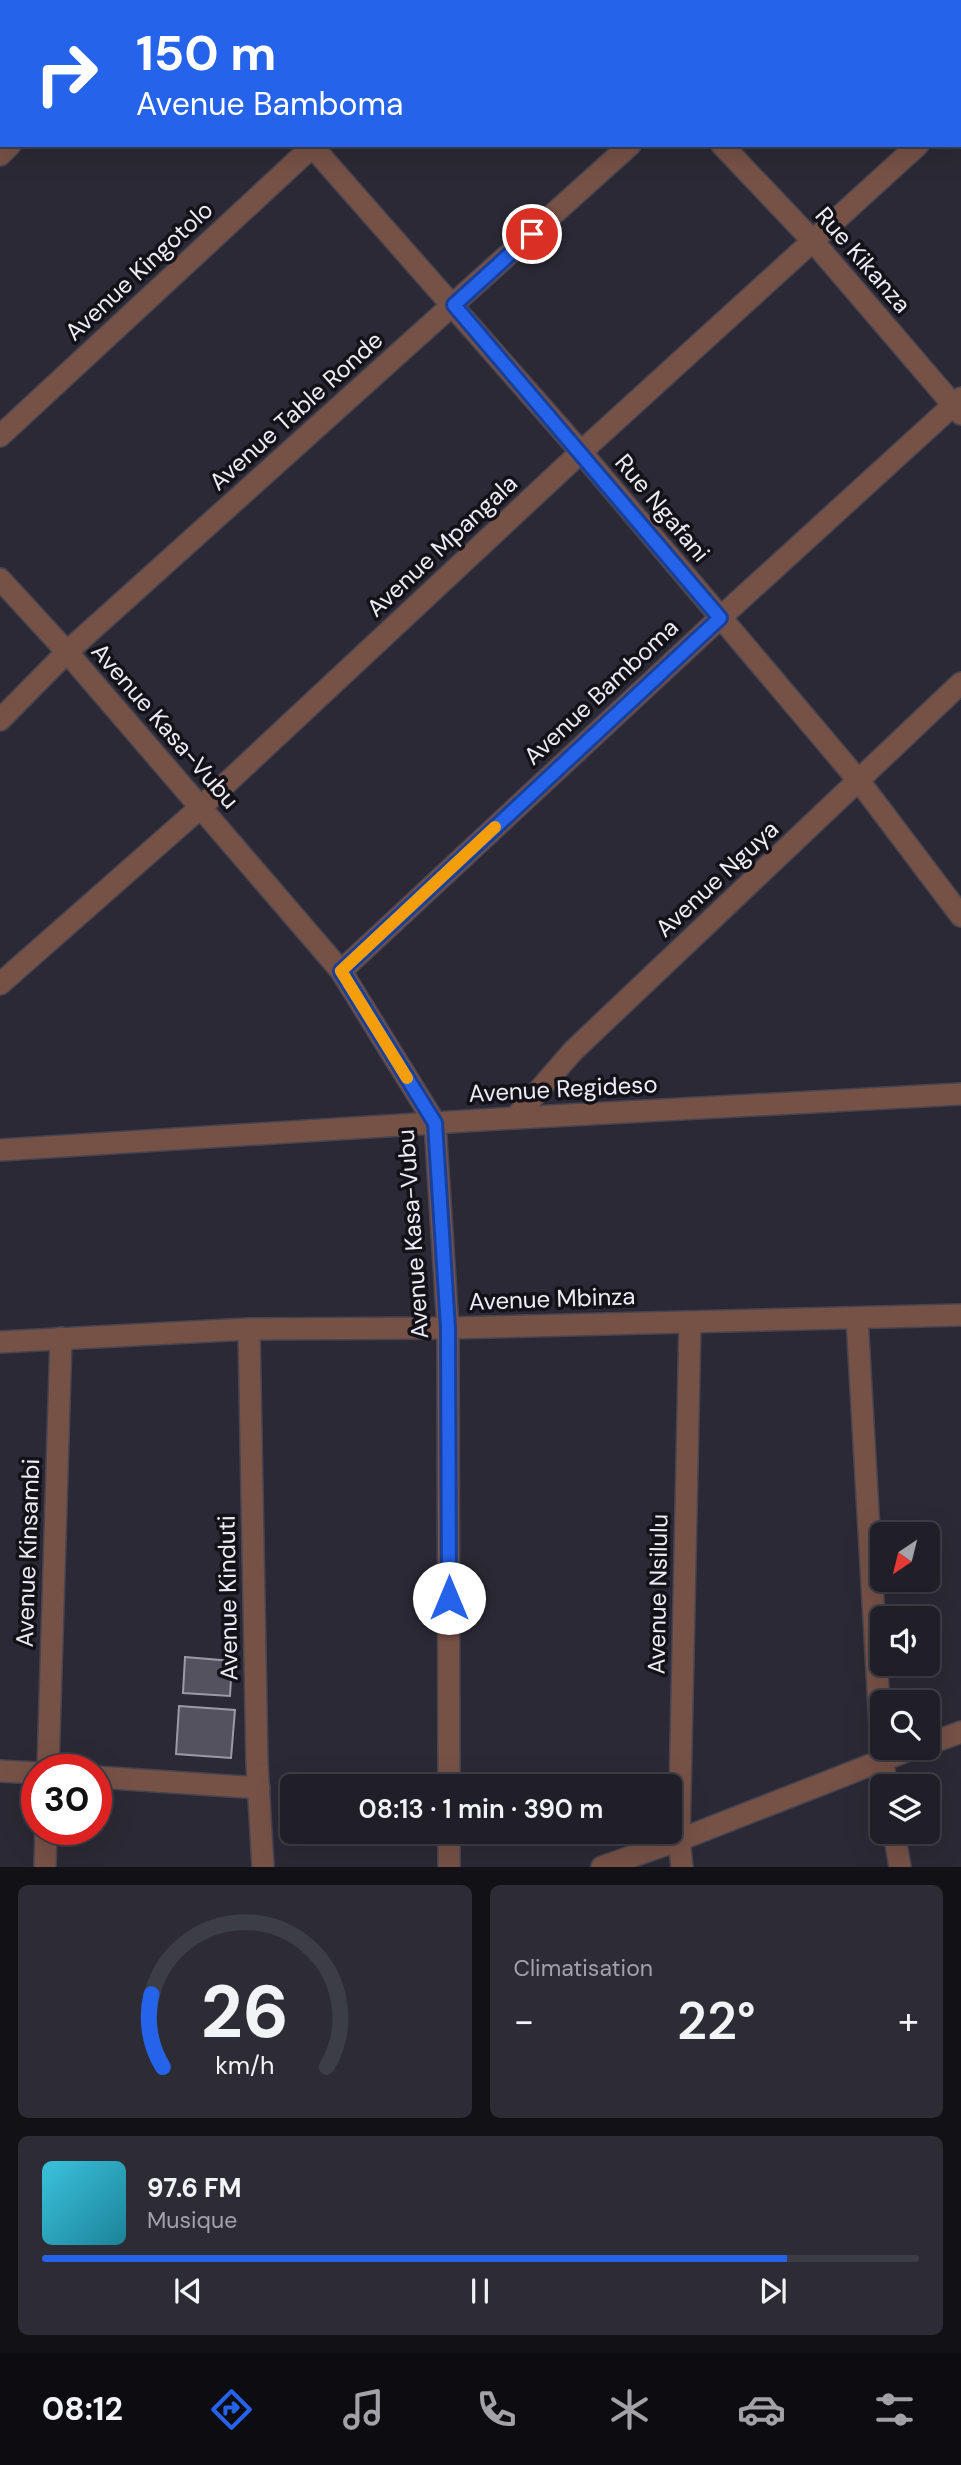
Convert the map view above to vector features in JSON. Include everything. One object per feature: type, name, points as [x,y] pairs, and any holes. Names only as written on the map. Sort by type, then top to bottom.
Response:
[{"type":"street","name":"Avenue Kingotolo","points":[[0,436],[311,147]]},
{"type":"street","name":"Rue Ngafani","points":[[313,147],[581,452],[859,781],[961,916]]},
{"type":"street","name":"Avenue Table Ronde","points":[[0,720],[67,652],[628,147]]},
{"type":"street","name":"Rue Kikanza","points":[[724,147],[812,240],[959,406]]},
{"type":"street","name":"Avenue Mpangala","points":[[0,984],[201,807],[581,452],[916,147]]},
{"type":"street","name":"Avenue Bamboma","points":[[341,971],[720,618],[959,406]]},
{"type":"street","name":"Avenue Kasa-Vubu","points":[[0,579],[67,652],[341,971],[435,1123],[448,1328],[449,1774]]},
{"type":"street","name":"Avenue Nguya","points":[[515,1118],[573,1051],[961,683]]},
{"type":"street","name":"Avenue Regideso","points":[[0,1150],[961,1094]]},
{"type":"street","name":"Avenue Mbinza","points":[[0,1342],[249,1329],[448,1328],[961,1315]]},
{"type":"street","points":[[857,1318],[878,1690]]},
{"type":"street","name":"Avenue Nsilulu","points":[[680,1774],[690,1322]]},
{"type":"street","name":"Avenue Kinduti","points":[[249,1329],[263,1867]]},
{"type":"street","name":"Avenue Kinsambi","points":[[48,1754],[61,1338]]},
{"type":"street","points":[[940,1740],[961,1732]]},
{"type":"street","points":[[682,1839],[879,1760]]},
{"type":"street","points":[[0,1771],[21,1772]]},
{"type":"street","points":[[112,1778],[259,1788]]},
{"type":"street","points":[[449,1844],[449,1867]]},
{"type":"street","points":[[602,1867],[668,1844]]},
{"type":"street","name":"Avenue Nsilulu","points":[[679,1844],[682,1867]]},
{"type":"street","points":[[896,1844],[900,1867]]},
{"type":"street","points":[[45,1867],[46,1845]]},
{"type":"building","points":[[185,1657],[232,1661],[230,1696],[183,1693]]},
{"type":"building","points":[[179,1706],[235,1710],[231,1758],[176,1754]]},
{"type":"slow traffic","points":[[407,1078],[341,971],[495,827]]},
{"type":"route","points":[[449,1598],[448,1328],[435,1123],[341,971],[720,618],[454,305],[532,234]]}]
